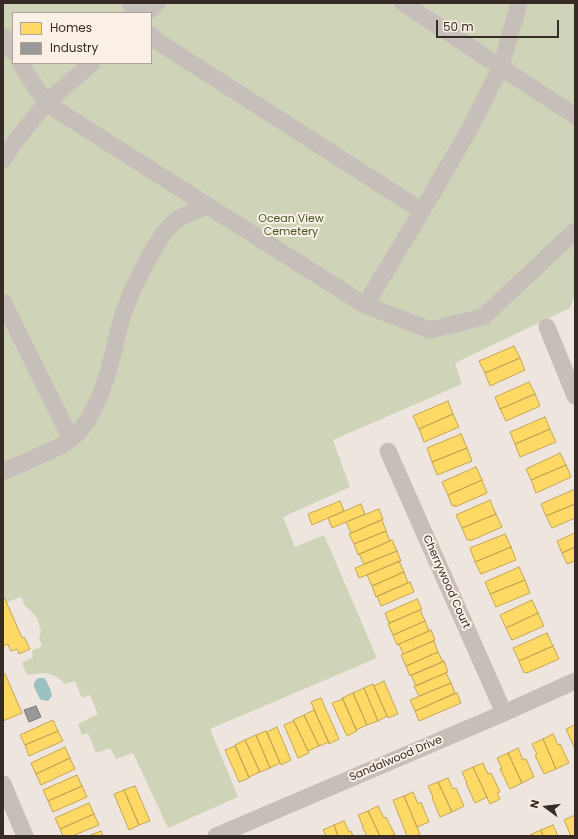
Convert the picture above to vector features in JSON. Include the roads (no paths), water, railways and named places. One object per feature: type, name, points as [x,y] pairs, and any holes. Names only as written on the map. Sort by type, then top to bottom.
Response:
[{"type":"street","points":[[130,3],[135,12]]},
{"type":"street","points":[[147,12],[157,3]]},
{"type":"street","points":[[403,3],[575,116]]},
{"type":"street","points":[[365,305],[469,130],[501,67],[519,3]]},
{"type":"street","points":[[3,36],[12,50]]},
{"type":"street","points":[[152,36],[157,41],[422,211]]},
{"type":"street","points":[[21,64],[46,103],[365,305],[430,330],[483,317],[575,231]]},
{"type":"street","points":[[3,160],[14,143],[46,103],[91,64]]},
{"type":"street","points":[[3,472],[61,446],[77,434],[88,420],[100,396],[108,373],[122,317],[132,291],[149,257],[163,234],[175,221],[189,213],[208,206]]},
{"type":"street","points":[[3,302],[71,439]]},
{"type":"street","points":[[547,327],[575,396]]},
{"type":"street","name":"Cherrywood Court","points":[[388,451],[504,713]]},
{"type":"street","name":"Sandalwood Drive","points":[[216,836],[504,713],[575,681]]},
{"type":"street","points":[[3,784],[25,836]]},
{"type":"water","points":[[39,678],[44,678],[46,680],[51,691],[52,696],[47,701],[40,699],[34,687],[34,683]]},
{"type":"park label","name":"Ocean View Cemetery","points":[[291,225]]}]
